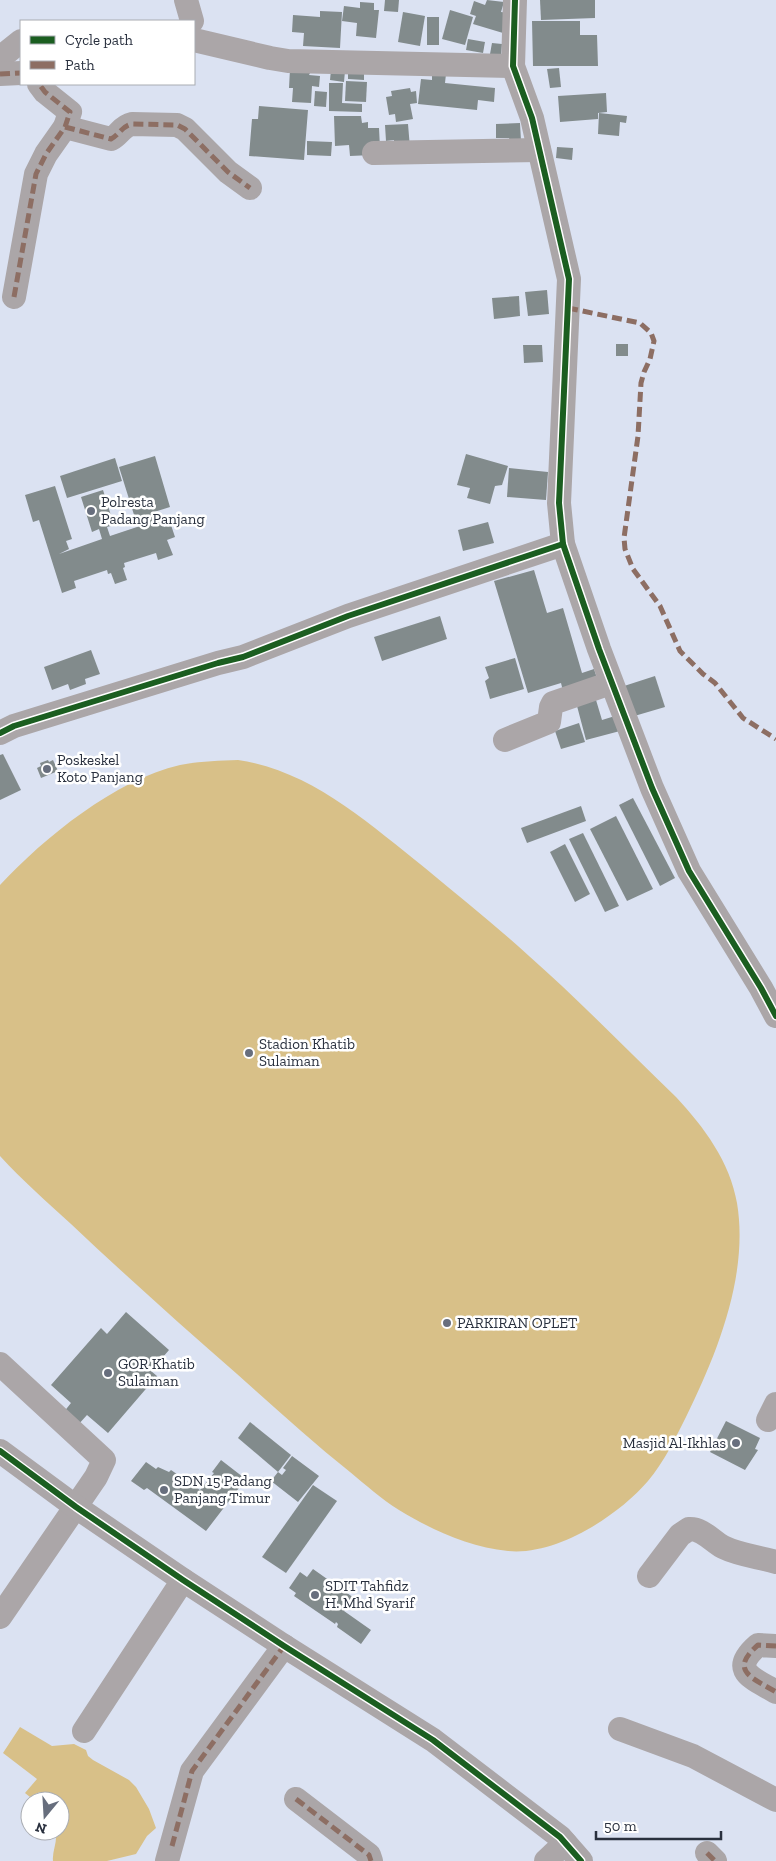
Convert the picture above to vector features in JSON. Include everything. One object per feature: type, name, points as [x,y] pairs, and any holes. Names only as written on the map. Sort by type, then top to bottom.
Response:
[{"type":"street","points":[[186,0],[191,20]]},
{"type":"street","points":[[515,0],[514,66],[532,118],[569,279],[559,503],[563,544],[611,682],[652,788],[689,871],[762,988],[776,1016]]},
{"type":"street","points":[[195,33],[288,61],[514,66]]},
{"type":"street","points":[[0,58],[20,42]]},
{"type":"street","points":[[0,74],[20,74]]},
{"type":"street","points":[[14,297],[36,174],[46,154],[66,127],[70,112],[45,92],[40,85]]},
{"type":"street","points":[[66,127],[111,139],[127,125],[177,124],[185,129],[228,172],[250,188]]},
{"type":"street","points":[[374,152],[539,150]]},
{"type":"street","points":[[0,733],[14,726],[243,657],[348,616],[563,544]]},
{"type":"street","points":[[505,740],[549,722],[551,707],[554,703],[611,682]]},
{"type":"street","points":[[0,1364],[104,1460],[96,1477],[0,1617]]},
{"type":"street","points":[[0,1451],[76,1507],[184,1580],[284,1646],[434,1740],[560,1837],[581,1861]]},
{"type":"street","points":[[649,1576],[680,1535],[689,1529],[698,1530],[723,1547],[776,1562]]},
{"type":"street","points":[[84,1732],[184,1580]]},
{"type":"street","points":[[776,1646],[758,1645],[744,1660],[743,1665],[751,1676],[776,1692]]},
{"type":"street","points":[[167,1861],[192,1771],[284,1646]]},
{"type":"street","points":[[620,1729],[693,1756],[776,1800]]},
{"type":"street","points":[[296,1799],[370,1855],[370,1861]]},
{"type":"street","points":[[546,1861],[565,1843]]},
{"type":"shaded area","points":[[238,760],[265,766],[290,775],[338,801],[425,868],[490,922],[567,990],[676,1097],[706,1133],[728,1173],[737,1203],[740,1230],[738,1258],[728,1313],[698,1393],[669,1450],[648,1481],[603,1520],[565,1540],[527,1551],[493,1549],[465,1542],[424,1524],[392,1506],[307,1436],[174,1319],[35,1191],[0,1156],[0,885],[38,848],[60,830],[106,797],[131,783],[155,772],[180,765]]},
{"type":"shaded area","points":[[20,1727],[52,1746],[74,1744],[86,1750],[88,1756],[93,1760],[129,1780],[136,1787],[149,1809],[156,1828],[147,1836],[136,1854],[107,1861],[53,1861],[55,1841],[70,1841],[70,1791],[27,1791],[37,1779],[3,1753]]},
{"type":"building","points":[[385,0],[399,0],[398,12],[384,11]]},
{"type":"building","points":[[487,0],[504,2],[501,12],[508,13],[503,33],[473,24],[476,16],[470,14],[474,1],[485,5]]},
{"type":"building","points":[[540,0],[595,0],[595,18],[541,20]]},
{"type":"building","points":[[360,2],[374,3],[374,10],[379,10],[376,38],[356,36],[357,23],[342,21],[344,6],[360,8]]},
{"type":"building","points":[[450,10],[473,17],[465,45],[442,39]]},
{"type":"building","points":[[320,11],[342,12],[340,48],[303,46],[304,33],[292,32],[293,15],[320,17]]},
{"type":"building","points":[[403,12],[425,16],[420,46],[398,42]]},
{"type":"building","points":[[427,17],[439,17],[439,45],[427,45]]},
{"type":"building","points":[[532,21],[580,21],[580,35],[597,35],[598,66],[533,66]]},
{"type":"building","points":[[468,39],[485,42],[483,53],[466,50]]},
{"type":"building","points":[[492,43],[502,44],[501,55],[490,54]]},
{"type":"building","points":[[559,68],[561,87],[550,88],[547,69]]},
{"type":"building","points":[[290,69],[311,71],[309,75],[320,76],[319,87],[312,86],[311,103],[292,102],[293,88],[289,88]]},
{"type":"building","points":[[331,70],[345,71],[344,82],[330,80]]},
{"type":"building","points":[[348,70],[364,71],[364,80],[348,79]]},
{"type":"building","points":[[432,73],[446,74],[445,83],[495,88],[494,102],[478,100],[477,110],[418,104],[421,79],[432,80]]},
{"type":"building","points":[[346,81],[367,82],[366,102],[345,101]]},
{"type":"building","points":[[329,83],[343,83],[342,103],[362,104],[362,112],[329,111]]},
{"type":"building","points":[[410,88],[411,92],[416,91],[417,103],[410,104],[413,119],[396,122],[395,114],[389,115],[386,97],[392,96],[391,91]]},
{"type":"building","points":[[315,91],[327,92],[326,107],[314,106]]},
{"type":"building","points":[[606,93],[607,112],[598,113],[598,119],[560,122],[558,96]]},
{"type":"building","points":[[259,106],[308,110],[304,160],[249,156],[252,119],[258,119]]},
{"type":"building","points":[[599,113],[627,116],[626,123],[620,122],[619,136],[598,134]]},
{"type":"building","points":[[334,116],[361,116],[362,123],[368,122],[368,128],[379,128],[380,148],[372,155],[350,156],[349,145],[335,146]]},
{"type":"building","points":[[520,123],[521,141],[510,142],[509,138],[496,138],[496,124]]},
{"type":"building","points":[[408,124],[410,148],[394,149],[394,140],[386,141],[385,125]]},
{"type":"building","points":[[307,141],[332,142],[331,156],[307,155]]},
{"type":"building","points":[[557,147],[573,148],[572,160],[556,158]]},
{"type":"building","points":[[547,290],[549,314],[528,316],[525,292]]},
{"type":"building","points":[[519,296],[520,316],[494,319],[492,298]]},
{"type":"building","points":[[616,344],[628,344],[628,356],[616,356]]},
{"type":"building","points":[[523,345],[542,345],[543,362],[524,363]]},
{"type":"building","points":[[466,454],[508,466],[502,485],[495,486],[490,504],[467,498],[470,488],[457,485]]},
{"type":"building","points":[[155,456],[170,507],[151,513],[153,522],[162,519],[164,527],[171,525],[175,537],[167,540],[173,555],[158,560],[156,553],[124,563],[125,567],[123,568],[127,580],[115,584],[111,573],[108,574],[107,570],[74,581],[76,588],[62,593],[39,520],[33,522],[25,495],[55,486],[72,539],[66,541],[69,549],[59,554],[102,539],[99,529],[92,532],[81,497],[103,490],[114,525],[107,527],[110,536],[146,524],[143,515],[135,518],[119,467]]},
{"type":"building","points":[[115,458],[122,481],[67,498],[60,476]]},
{"type":"building","points":[[509,468],[548,472],[546,500],[507,497]]},
{"type":"building","points":[[488,522],[494,543],[463,551],[458,530]]},
{"type":"building","points":[[534,570],[547,613],[563,608],[582,673],[594,669],[598,681],[563,691],[561,683],[528,693],[494,581]]},
{"type":"building","points":[[440,616],[447,639],[382,661],[374,637]]},
{"type":"building","points":[[91,650],[100,674],[85,679],[86,684],[70,690],[68,684],[52,690],[44,667]]},
{"type":"building","points":[[515,658],[524,689],[490,699],[485,681],[489,678],[485,667]]},
{"type":"building","points":[[655,676],[665,707],[631,717],[621,687]]},
{"type":"building","points":[[596,700],[602,720],[615,716],[620,731],[586,740],[577,706]]},
{"type":"building","points":[[579,723],[585,742],[561,749],[555,731]]},
{"type":"building","points":[[3,754],[21,790],[0,800],[0,755]]},
{"type":"building","name":"Poskeskel Koto Panjang","points":[[48,760],[49,762],[53,760],[58,771],[41,778],[37,768],[41,766],[40,763]]},
{"type":"building","points":[[633,798],[675,878],[660,886],[619,805]]},
{"type":"building","points":[[581,806],[586,821],[527,843],[521,828]]},
{"type":"building","points":[[616,816],[653,889],[627,901],[590,829]]},
{"type":"building","points":[[583,833],[619,906],[605,912],[569,839]]},
{"type":"building","points":[[565,844],[590,894],[575,902],[550,852]]},
{"type":"building","name":"GOR Khatib Sulaiman","points":[[126,1312],[169,1350],[151,1371],[157,1376],[108,1433],[87,1415],[77,1426],[63,1413],[71,1403],[51,1385],[101,1328],[107,1334]]},
{"type":"building","name":"Masjid Al-Ikhlas","points":[[726,1421],[760,1438],[755,1449],[758,1450],[745,1470],[710,1452]]},
{"type":"building","points":[[250,1422],[291,1455],[278,1472],[238,1438]]},
{"type":"building","points":[[292,1456],[319,1476],[298,1502],[271,1481],[278,1472],[282,1475],[286,1470],[283,1468]]},
{"type":"building","points":[[221,1460],[243,1477],[235,1486],[239,1488],[206,1531],[147,1488],[144,1490],[131,1481],[146,1462],[156,1469],[158,1467],[169,1472],[171,1470],[200,1490],[214,1473],[212,1472]]},
{"type":"building","points":[[313,1485],[337,1501],[286,1573],[262,1557]]},
{"type":"building","points":[[313,1569],[354,1598],[344,1611],[371,1630],[361,1644],[337,1627],[338,1624],[336,1622],[335,1624],[294,1596],[296,1593],[289,1588],[300,1572],[307,1577]]},
{"type":"marked path","points":[[0,74],[20,73]]},
{"type":"marked path","points":[[14,297],[36,174],[46,154],[65,127],[70,112],[45,92],[40,85]]},
{"type":"marked path","points":[[65,127],[111,139],[132,124],[177,125],[185,129],[228,172],[250,188]]},
{"type":"marked path","points":[[568,308],[640,323],[651,333],[654,341],[650,359],[641,383],[638,436],[624,538],[625,549],[633,569],[660,606],[680,651],[715,683],[743,718],[776,739]]},
{"type":"marked path","points":[[776,1646],[758,1645],[749,1654],[744,1668],[752,1678],[776,1692]]},
{"type":"marked path","points":[[172,1846],[192,1771],[284,1646]]},
{"type":"marked path","points":[[296,1799],[369,1855],[371,1861]]},
{"type":"marked path","points":[[707,1853],[715,1861]]},
{"type":"cycle path","points":[[515,0],[513,66],[532,118],[569,279],[559,503],[563,544],[599,649],[652,788],[689,871],[761,988],[776,1016]]},
{"type":"cycle path","points":[[0,733],[14,726],[243,657],[348,616],[563,544]]},
{"type":"cycle path","points":[[0,1451],[76,1507],[183,1580],[433,1740],[560,1837],[581,1861]]},
{"type":"place","name":"Polresta Padang Panjang","points":[[91,511]]},
{"type":"place","name":"Poskeskel Koto Panjang","points":[[47,769]]},
{"type":"place","name":"Stadion Khatib Sulaiman","points":[[249,1053]]},
{"type":"place","name":"PARKIRAN OPLET","points":[[447,1323]]},
{"type":"place","name":"GOR Khatib Sulaiman","points":[[108,1373]]},
{"type":"place","name":"Masjid Al-Ikhlas","points":[[736,1443]]},
{"type":"place","name":"SDN 15 Padang Panjang Timur","points":[[164,1490]]},
{"type":"place","name":"SDIT Tahfidz H. Mhd Syarif","points":[[315,1595]]}]
